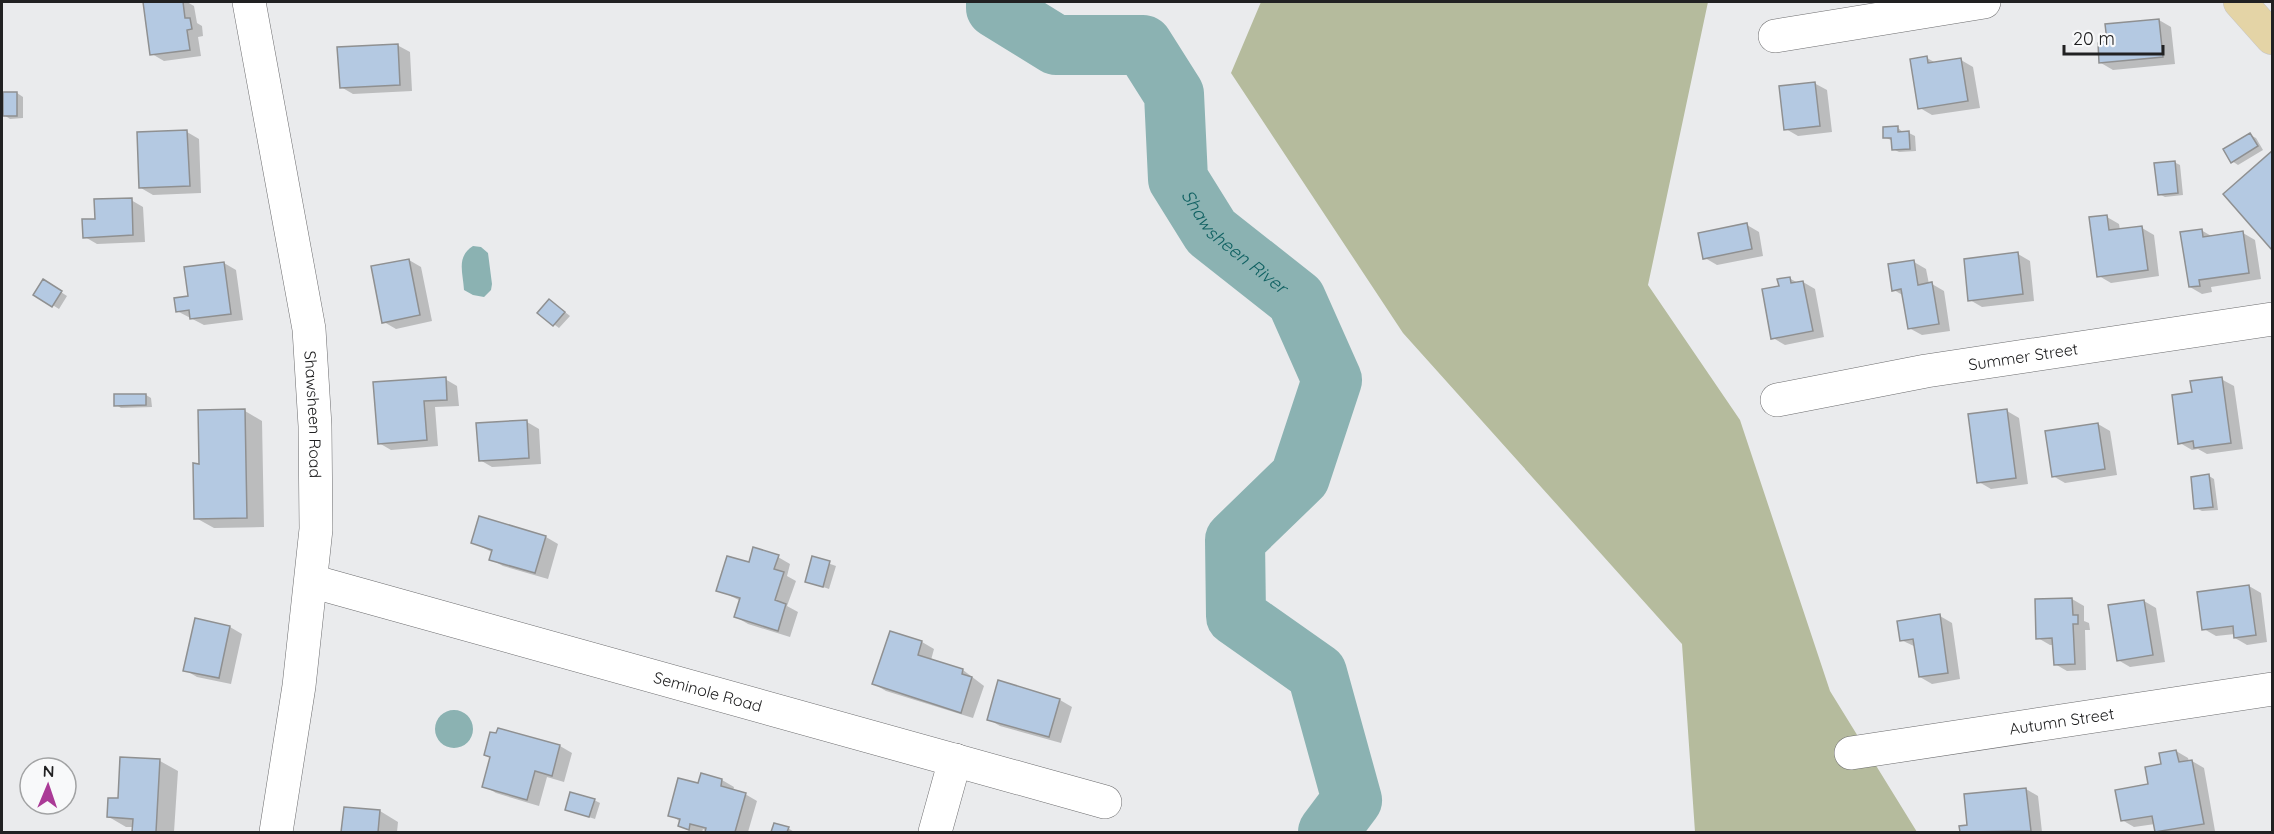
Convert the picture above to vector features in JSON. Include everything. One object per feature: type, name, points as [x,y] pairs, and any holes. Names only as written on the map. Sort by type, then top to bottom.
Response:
[{"type":"main road","points":[[2240,2],[2272,38]]},
{"type":"street","name":"Shawsheen Road","points":[[249,2],[309,329],[316,476],[316,529],[311,581],[299,686],[276,832]]},
{"type":"street","points":[[1775,36],[1984,2]]},
{"type":"street","name":"Summer Street","points":[[1777,400],[1926,371],[2272,319]]},
{"type":"street","name":"Seminole Road","points":[[311,581],[1105,802]]},
{"type":"street","name":"Autumn Street","points":[[1851,753],[2272,689]]},
{"type":"street","points":[[935,832],[955,760]]},
{"type":"green space","points":[[1261,2],[1708,2],[1648,285],[1740,420],[1830,691],[1917,832],[1695,832],[1682,644],[1403,333],[1231,73]]},
{"type":"water","points":[[473,246],[481,247],[488,253],[492,284],[491,290],[484,297],[464,290],[462,260]]},
{"type":"water","points":[[454,710],[467,716],[473,729],[467,742],[454,748],[441,742],[435,729],[441,716]]},
{"type":"building","points":[[143,2],[183,2],[185,18],[190,18],[192,29],[187,30],[190,50],[150,55]]},
{"type":"building","points":[[2159,19],[2163,57],[2099,63],[2098,43],[2107,41],[2105,24]]},
{"type":"building","points":[[398,44],[400,85],[340,88],[337,47]]},
{"type":"building","points":[[1927,56],[1928,63],[1961,58],[1968,101],[1918,109],[1910,59]]},
{"type":"building","points":[[1815,82],[1820,126],[1784,130],[1779,86]]},
{"type":"building","points":[[3,92],[17,92],[17,116],[3,116]]},
{"type":"building","points":[[1898,126],[1898,132],[1909,131],[1910,149],[1892,150],[1891,138],[1883,138],[1883,127]]},
{"type":"building","points":[[187,130],[190,186],[139,188],[137,132]]},
{"type":"building","points":[[2250,133],[2258,146],[2231,163],[2223,149]]},
{"type":"building","points":[[2272,151],[2272,250],[2223,194]]},
{"type":"building","points":[[2175,161],[2178,193],[2158,195],[2154,163]]},
{"type":"building","points":[[132,198],[133,235],[83,238],[82,219],[95,219],[94,199]]},
{"type":"building","points":[[2107,215],[2109,230],[2142,226],[2148,270],[2097,277],[2089,217]]},
{"type":"building","points":[[1747,223],[1752,249],[1703,259],[1698,233]]},
{"type":"building","points":[[2202,229],[2203,237],[2243,231],[2249,273],[2199,280],[2200,286],[2189,287],[2180,232]]},
{"type":"building","points":[[2018,252],[2023,294],[1968,301],[1964,259]]},
{"type":"building","points":[[409,259],[420,315],[382,323],[371,266]]},
{"type":"building","points":[[1914,260],[1918,285],[1932,282],[1939,324],[1908,329],[1901,289],[1892,291],[1888,264]]},
{"type":"building","points":[[224,262],[231,314],[190,319],[189,310],[176,312],[174,298],[188,296],[184,267]]},
{"type":"building","points":[[1790,277],[1791,283],[1803,281],[1813,331],[1771,339],[1762,289],[1779,286],[1777,279]]},
{"type":"building","points":[[43,279],[62,291],[52,307],[33,295]]},
{"type":"building","points":[[549,299],[565,312],[553,326],[537,313]]},
{"type":"building","points":[[446,377],[447,400],[424,401],[427,440],[378,444],[373,382]]},
{"type":"building","points":[[2222,377],[2231,443],[2194,448],[2193,441],[2178,444],[2172,395],[2192,392],[2190,381]]},
{"type":"building","points":[[114,394],[146,394],[146,405],[114,406]]},
{"type":"building","points":[[245,409],[247,518],[194,519],[193,463],[199,464],[198,410]]},
{"type":"building","points":[[2007,409],[2016,478],[1977,483],[1968,414]]},
{"type":"building","points":[[527,420],[529,458],[479,461],[476,423]]},
{"type":"building","points":[[2098,423],[2105,469],[2052,477],[2045,431]]},
{"type":"building","points":[[2209,474],[2213,507],[2194,509],[2191,477]]},
{"type":"building","points":[[479,516],[546,536],[535,573],[489,560],[492,550],[471,543]]},
{"type":"building","points":[[753,547],[779,555],[774,569],[784,572],[775,600],[786,604],[778,631],[734,617],[740,598],[716,591],[727,556],[749,562]]},
{"type":"building","points":[[812,556],[830,561],[823,587],[805,582]]},
{"type":"building","points":[[2249,585],[2256,635],[2234,638],[2233,626],[2202,630],[2197,592]]},
{"type":"building","points":[[2072,598],[2073,615],[2078,615],[2078,624],[2073,624],[2075,664],[2054,665],[2052,638],[2036,639],[2035,599]]},
{"type":"building","points":[[2144,600],[2153,655],[2117,661],[2108,605]]},
{"type":"building","points":[[1940,614],[1948,673],[1919,677],[1913,639],[1900,641],[1897,621]]},
{"type":"building","points":[[195,618],[230,626],[219,678],[183,671]]},
{"type":"building","points":[[890,631],[922,641],[918,655],[963,669],[962,674],[972,677],[961,713],[872,684]]},
{"type":"building","points":[[998,680],[1060,699],[1049,737],[987,720]]},
{"type":"building","points":[[498,728],[560,745],[552,776],[535,771],[527,800],[482,787],[490,757],[484,755],[490,732],[496,733]]},
{"type":"building","points":[[2176,750],[2179,762],[2192,760],[2204,824],[2155,832],[2152,816],[2121,821],[2115,790],[2148,784],[2145,767],[2161,764],[2159,753]]},
{"type":"building","points":[[120,757],[160,759],[156,832],[132,832],[133,819],[107,817],[108,798],[118,798]]},
{"type":"building","points":[[701,773],[722,779],[721,786],[746,793],[735,832],[705,832],[706,828],[690,824],[689,830],[678,826],[680,819],[668,816],[678,778],[698,783]]},
{"type":"building","points":[[2026,788],[2031,831],[1960,832],[1959,826],[1967,825],[1964,794]]},
{"type":"building","points":[[570,792],[595,799],[589,817],[565,810]]},
{"type":"building","points":[[344,807],[380,810],[378,832],[341,832]]},
{"type":"building","points":[[774,823],[789,827],[787,832],[771,832]]},
{"type":"waterway","name":"Shawsheen River","points":[[996,2],[996,8],[1056,45],[1143,45],[1174,94],[1178,179],[1211,232],[1296,299],[1332,380],[1300,477],[1235,540],[1236,616],[1317,673],[1352,800],[1328,832]]}]
